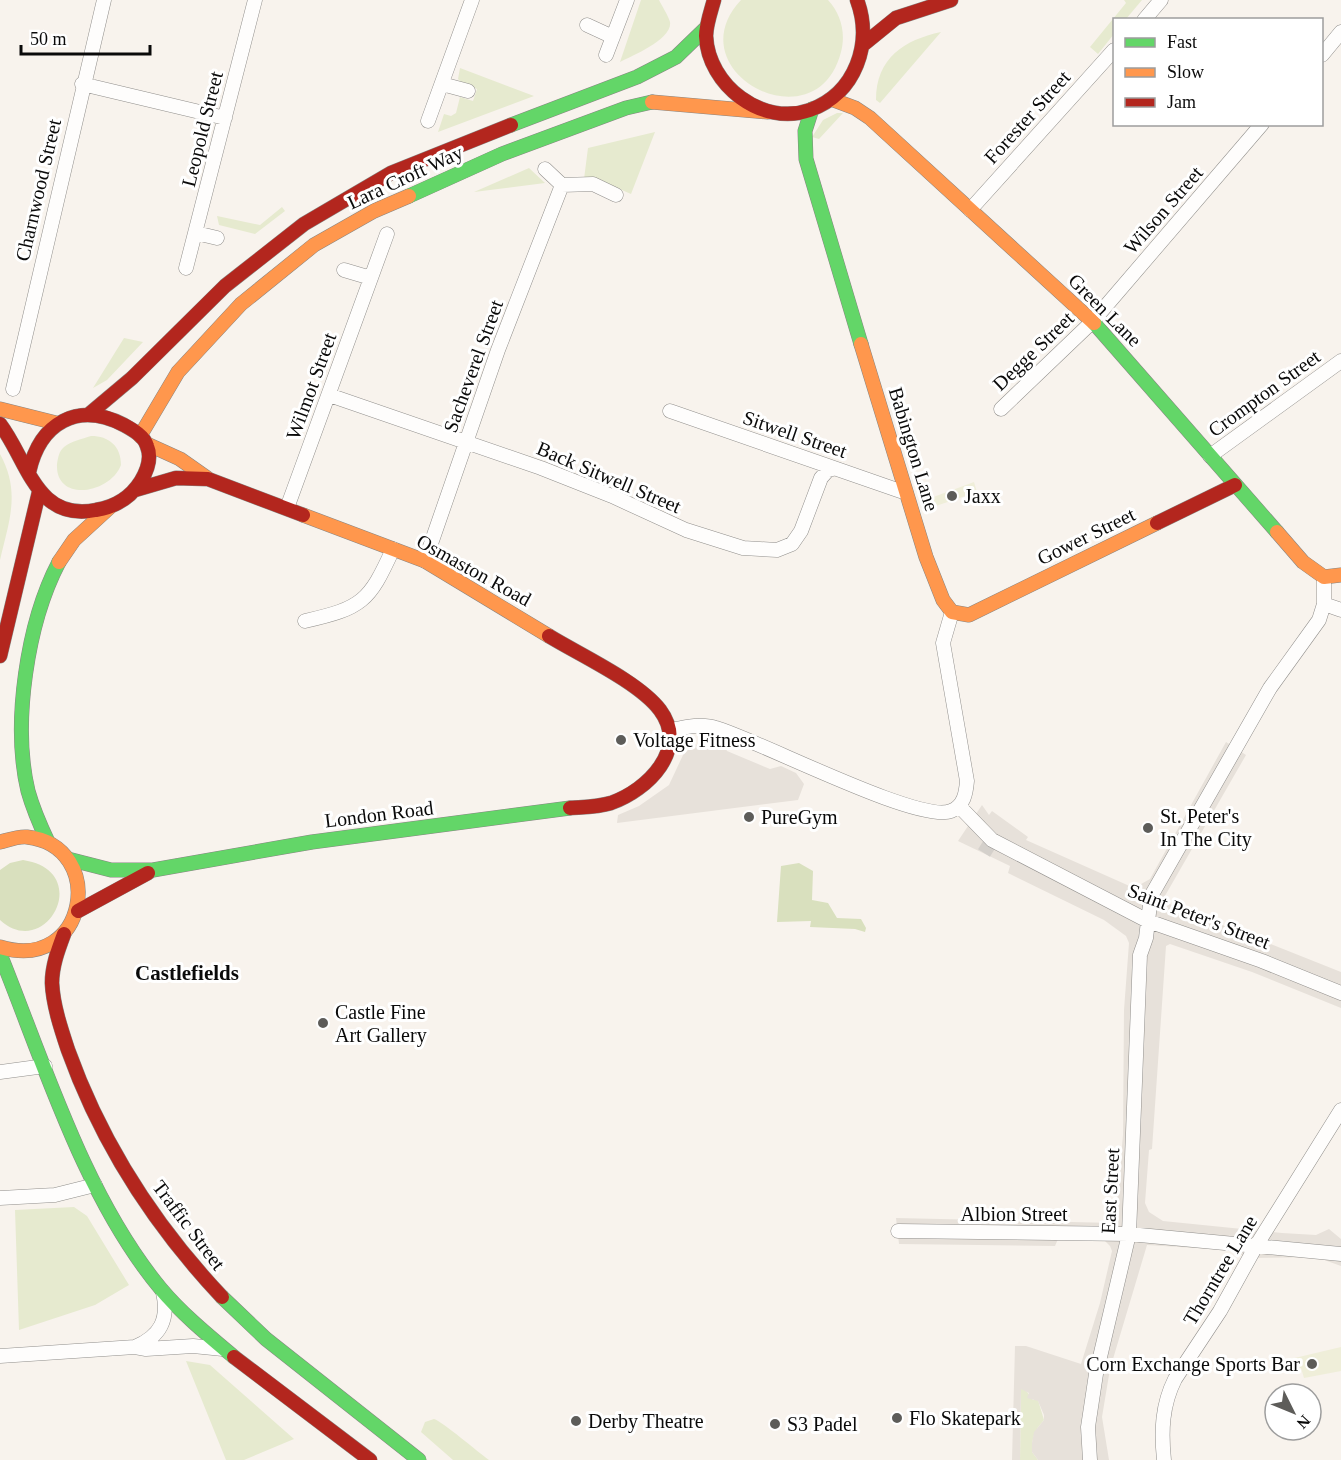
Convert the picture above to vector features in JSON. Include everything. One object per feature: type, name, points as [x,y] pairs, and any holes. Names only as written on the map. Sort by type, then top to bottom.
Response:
[{"type":"main road","points":[[701,0],[707,21],[709,58],[718,77],[739,100],[768,112]]},
{"type":"main road","points":[[707,21],[714,0]]},
{"type":"main road","points":[[812,109],[831,99],[856,71],[864,44],[863,19],[856,0]]},
{"type":"main road","points":[[864,44],[896,18],[951,0]]},
{"type":"main road","name":"Lara Croft Way","points":[[88,415],[117,395],[178,330],[252,261],[314,218],[414,162],[471,138],[637,77],[676,57],[707,21]]},
{"type":"main road","name":"Green Lane","points":[[831,99],[870,118],[1093,321],[1303,562],[1324,577]]},
{"type":"main road","name":"Lara Croft Way","points":[[144,440],[178,372],[241,304],[270,278],[314,246],[375,211],[502,154],[626,108],[651,102],[768,112],[795,113],[812,109]]},
{"type":"main road","name":"Babington Lane","points":[[812,109],[804,132],[803,145],[808,168],[934,581],[952,612]]},
{"type":"main road","points":[[0,409],[56,423]]},
{"type":"main road","points":[[0,946],[12,951],[31,951],[49,945],[64,933],[78,911],[79,883],[68,859],[48,842],[36,820],[25,775],[22,711],[28,661],[46,589],[60,560],[82,532],[135,490],[148,465],[150,456],[144,440],[118,422],[88,415],[67,418],[56,423],[36,444],[32,452],[29,472]]},
{"type":"main road","points":[[0,424],[15,444],[39,492],[54,504],[75,511],[93,511],[112,506]]},
{"type":"main road","name":"Osmaston Road","points":[[144,440],[180,459],[208,479],[424,561],[643,693],[661,710],[671,730]]},
{"type":"main road","name":"Osmaston Road","points":[[135,490],[176,478],[208,479]]},
{"type":"main road","name":"Gower Street","points":[[952,612],[969,615],[1235,485]]},
{"type":"main road","points":[[0,656],[39,492]]},
{"type":"main road","points":[[1324,577],[1341,575]]},
{"type":"main road","name":"London Road","points":[[68,859],[111,870],[153,870],[312,842],[610,803],[638,790],[656,774],[669,753],[671,730]]},
{"type":"main road","points":[[0,842],[24,837],[48,842]]},
{"type":"main road","name":"London Road","points":[[78,911],[153,870]]},
{"type":"main road","name":"Traffic Street","points":[[64,933],[53,980],[53,991],[69,1046],[103,1128],[131,1179],[161,1224],[200,1275],[245,1320],[420,1460]]},
{"type":"main road","points":[[0,954],[95,1185],[129,1246],[162,1290],[225,1350],[370,1460]]},
{"type":"street","name":"Charnwood Street","points":[[13,389],[82,84],[104,0]]},
{"type":"street","name":"Leopold Street","points":[[186,268],[255,0]]},
{"type":"street","points":[[428,121],[472,0]]},
{"type":"street","points":[[606,55],[627,0]]},
{"type":"street","points":[[1147,18],[1161,0]]},
{"type":"street","points":[[587,25],[614,37]]},
{"type":"street","points":[[1323,54],[1341,32]]},
{"type":"street","name":"Forester Street","points":[[970,210],[1113,51]]},
{"type":"street","points":[[82,84],[225,118]]},
{"type":"street","points":[[442,84],[468,91]]},
{"type":"street","name":"Wilson Street","points":[[1093,321],[1260,126]]},
{"type":"street","points":[[545,169],[562,185],[593,184],[616,195]]},
{"type":"street","name":"Sacheverel Street","points":[[424,561],[466,441],[562,185]]},
{"type":"street","points":[[196,233],[218,238]]},
{"type":"street","name":"Wilmot Street","points":[[287,508],[387,234]]},
{"type":"street","points":[[345,270],[371,278]]},
{"type":"street","name":"Degge Street","points":[[1001,409],[1093,321]]},
{"type":"street","name":"Crompton Street","points":[[1210,456],[1341,361]]},
{"type":"street","name":"Back Sitwell Street","points":[[329,395],[466,441],[587,486],[686,530],[722,543],[763,551],[786,547],[797,539],[821,478],[832,469]]},
{"type":"street","name":"Sitwell Street","points":[[670,411],[906,493]]},
{"type":"street","points":[[305,621],[341,613],[363,601],[377,584],[393,549]]},
{"type":"street","points":[[1324,577],[1324,604],[1341,610]]},
{"type":"street","name":"East Street","points":[[1090,1460],[1088,1427],[1096,1374],[1130,1234],[1130,1049],[1140,955],[1146,938],[1151,896],[1276,679],[1319,620],[1324,604]]},
{"type":"street","points":[[671,730],[690,726],[714,727],[817,771],[916,808],[943,813],[961,803],[966,774],[943,643],[952,612]]},
{"type":"street","name":"Saint Peter's Street","points":[[961,803],[992,840],[1148,921],[1262,961],[1341,993]]},
{"type":"street","points":[[0,1072],[45,1066]]},
{"type":"street","name":"Thorntree Lane","points":[[1164,1460],[1162,1424],[1169,1390],[1341,1110]]},
{"type":"street","points":[[0,1198],[55,1195],[95,1185]]},
{"type":"street","name":"Albion Street","points":[[898,1231],[1130,1234],[1341,1254]]},
{"type":"street","points":[[135,1347],[154,1337],[162,1327],[165,1313],[162,1290]]},
{"type":"street","points":[[0,1356],[135,1347],[146,1349],[193,1346],[225,1350]]},
{"type":"green space","points":[[641,0],[659,0],[669,19],[669,28],[659,41],[620,62]]},
{"type":"green space","points":[[741,0],[828,0],[839,18],[843,38],[841,52],[827,80],[806,94],[781,96],[757,89],[737,73],[725,52],[725,27]]},
{"type":"green space","points":[[1124,0],[1142,0],[1127,18],[1114,18],[1126,3]]},
{"type":"green space","points":[[1113,19],[1113,35],[1098,54],[1090,47]]},
{"type":"green space","points":[[941,32],[880,103],[876,100],[881,73],[895,53],[915,40]]},
{"type":"green space","points":[[460,68],[534,96],[438,132],[444,114],[451,116],[456,113],[460,97],[473,101],[477,89],[463,84],[458,79]]},
{"type":"green space","points":[[837,113],[843,113],[819,139],[812,137],[823,120]]},
{"type":"green space","points":[[655,132],[631,194],[599,180],[584,179],[588,148]]},
{"type":"green space","points":[[529,168],[545,183],[474,192]]},
{"type":"green space","points":[[282,207],[285,211],[255,234],[219,225],[217,216],[260,225]]},
{"type":"green space","points":[[124,338],[143,342],[107,380],[93,388]]},
{"type":"green space","points":[[97,436],[113,443],[119,452],[121,465],[106,483],[84,490],[73,489],[65,485],[59,476],[57,464],[59,455],[67,445]]},
{"type":"green space","points":[[0,454],[10,481],[12,494],[0,560]]},
{"type":"green space","name":"Jaxx","points":[[974,482],[977,492],[930,508],[928,499]]},
{"type":"green space","points":[[23,860],[45,867],[56,880],[59,895],[56,910],[46,922],[33,930],[17,930],[0,920],[0,870],[10,863]]},
{"type":"green space","points":[[799,863],[813,871],[812,900],[828,903],[837,918],[861,919],[866,928],[865,932],[855,929],[810,927],[811,921],[777,922],[781,866]]},
{"type":"green space","points":[[74,1207],[87,1216],[129,1285],[95,1305],[19,1330],[15,1210]]},
{"type":"green space","name":"Corn Exchange Sports Bar","points":[[1341,1347],[1341,1371],[1304,1378],[1301,1368],[1284,1368],[1282,1361]]},
{"type":"green space","points":[[186,1361],[210,1365],[294,1439],[244,1460],[226,1460]]},
{"type":"green space","points":[[1021,1389],[1025,1389],[1033,1400],[1038,1400],[1044,1420],[1034,1434],[1032,1442],[1032,1452],[1038,1460],[1020,1460]]},
{"type":"green space","points":[[434,1419],[489,1460],[453,1460],[421,1432],[425,1422]]},
{"type":"shaded area","points":[[714,740],[722,741],[727,751],[770,769],[781,766],[796,773],[804,784],[798,800],[617,823],[618,815],[639,806],[669,785],[683,755],[692,746]]},
{"type":"shaded area","points":[[1226,742],[1246,755],[1162,901],[1341,972],[1341,1008],[1252,972],[1170,944],[1166,946],[1152,1149],[1149,1150],[1145,1203],[1149,1212],[1163,1221],[1316,1235],[1329,1229],[1341,1239],[1341,1266],[1316,1257],[1250,1258],[1228,1250],[1147,1245],[1110,1369],[1102,1417],[1109,1460],[1038,1460],[1032,1452],[1032,1443],[1034,1432],[1044,1420],[1044,1415],[1038,1401],[1027,1398],[1029,1393],[1021,1389],[1020,1460],[1012,1460],[1015,1346],[1026,1346],[1081,1364],[1100,1303],[1112,1251],[1110,1246],[1104,1240],[1058,1239],[1055,1246],[899,1244],[896,1218],[1115,1223],[1123,1135],[1124,1010],[1129,943],[1126,936],[1104,920],[1008,873],[1010,866],[958,841],[982,805],[989,815],[992,811],[1028,837],[1026,840],[1134,888],[1150,879]]},
{"type":"tunnel","points":[[984,853],[992,840]]},
{"type":"traffic: fast","points":[[511,125],[637,77],[676,57],[706,28]]},
{"type":"traffic: fast","points":[[409,196],[502,154],[626,108],[652,102]]},
{"type":"traffic: fast","points":[[812,109],[805,131],[806,159],[861,344]]},
{"type":"traffic: fast","points":[[1094,323],[1277,532]]},
{"type":"traffic: fast","points":[[48,842],[28,791],[23,764],[22,705],[38,614],[59,562]]},
{"type":"traffic: fast","points":[[68,859],[111,870],[153,870],[312,842],[570,808]]},
{"type":"traffic: fast","points":[[0,954],[68,1128],[110,1214],[134,1253],[161,1289],[205,1333],[234,1357]]},
{"type":"traffic: fast","points":[[222,1297],[266,1339],[419,1460]]},
{"type":"traffic: slow","points":[[831,99],[855,108],[870,118],[1094,323]]},
{"type":"traffic: slow","points":[[652,102],[768,112]]},
{"type":"traffic: slow","points":[[140,436],[178,372],[241,304],[314,245],[374,211],[409,196]]},
{"type":"traffic: slow","points":[[861,344],[926,557],[943,600],[952,612],[969,615],[1157,523]]},
{"type":"traffic: slow","points":[[0,409],[56,423]]},
{"type":"traffic: slow","points":[[147,444],[180,459],[207,478]]},
{"type":"traffic: slow","points":[[59,562],[74,540],[110,507]]},
{"type":"traffic: slow","points":[[303,515],[425,561],[549,636]]},
{"type":"traffic: slow","points":[[1277,532],[1303,562],[1324,577],[1341,575]]},
{"type":"traffic: slow","points":[[0,842],[27,837],[53,845],[69,862],[77,883],[77,906],[69,926],[53,942],[30,950],[0,947]]},
{"type":"traffic: jam","points":[[714,0],[706,36],[709,54],[716,71],[741,98],[757,107],[792,114],[810,110],[826,102],[839,92],[857,65],[863,33],[857,0]]},
{"type":"traffic: jam","points":[[864,44],[896,18],[951,0]]},
{"type":"traffic: jam","points":[[88,415],[132,378],[225,286],[304,224],[391,173],[511,125]]},
{"type":"traffic: jam","points":[[0,424],[27,471],[47,498],[60,507],[76,511],[103,509],[127,496],[137,487],[145,473],[149,460],[148,451],[146,442],[141,436],[124,425],[107,418],[91,415],[76,416],[52,429],[34,455],[29,472]]},
{"type":"traffic: jam","points":[[135,490],[176,478],[208,479],[303,515]]},
{"type":"traffic: jam","points":[[1157,523],[1235,485]]},
{"type":"traffic: jam","points":[[0,656],[39,492]]},
{"type":"traffic: jam","points":[[549,636],[638,689],[660,710],[668,725],[670,739],[667,753],[660,766],[650,778],[625,797],[611,803],[570,808]]},
{"type":"traffic: jam","points":[[78,911],[148,873]]},
{"type":"traffic: jam","points":[[64,934],[54,964],[53,991],[63,1034],[81,1084],[132,1181],[174,1241],[222,1297]]},
{"type":"traffic: jam","points":[[234,1357],[370,1460]]},
{"type":"place","name":"Jaxx","points":[[952,496]]},
{"type":"place","name":"Voltage Fitness","points":[[621,740]]},
{"type":"place","name":"PureGym","points":[[749,817]]},
{"type":"place","name":"St. Peter's In The City","points":[[1148,828]]},
{"type":"place","name":"Castle Fine Art Gallery","points":[[323,1023]]},
{"type":"place","name":"Corn Exchange Sports Bar","points":[[1312,1364]]},
{"type":"place","name":"Flo Skatepark","points":[[897,1418]]},
{"type":"place","name":"Derby Theatre","points":[[576,1421]]},
{"type":"place","name":"S3 Padel","points":[[775,1424]]},
{"type":"district","name":"Castlefields","points":[[187,973]]}]
